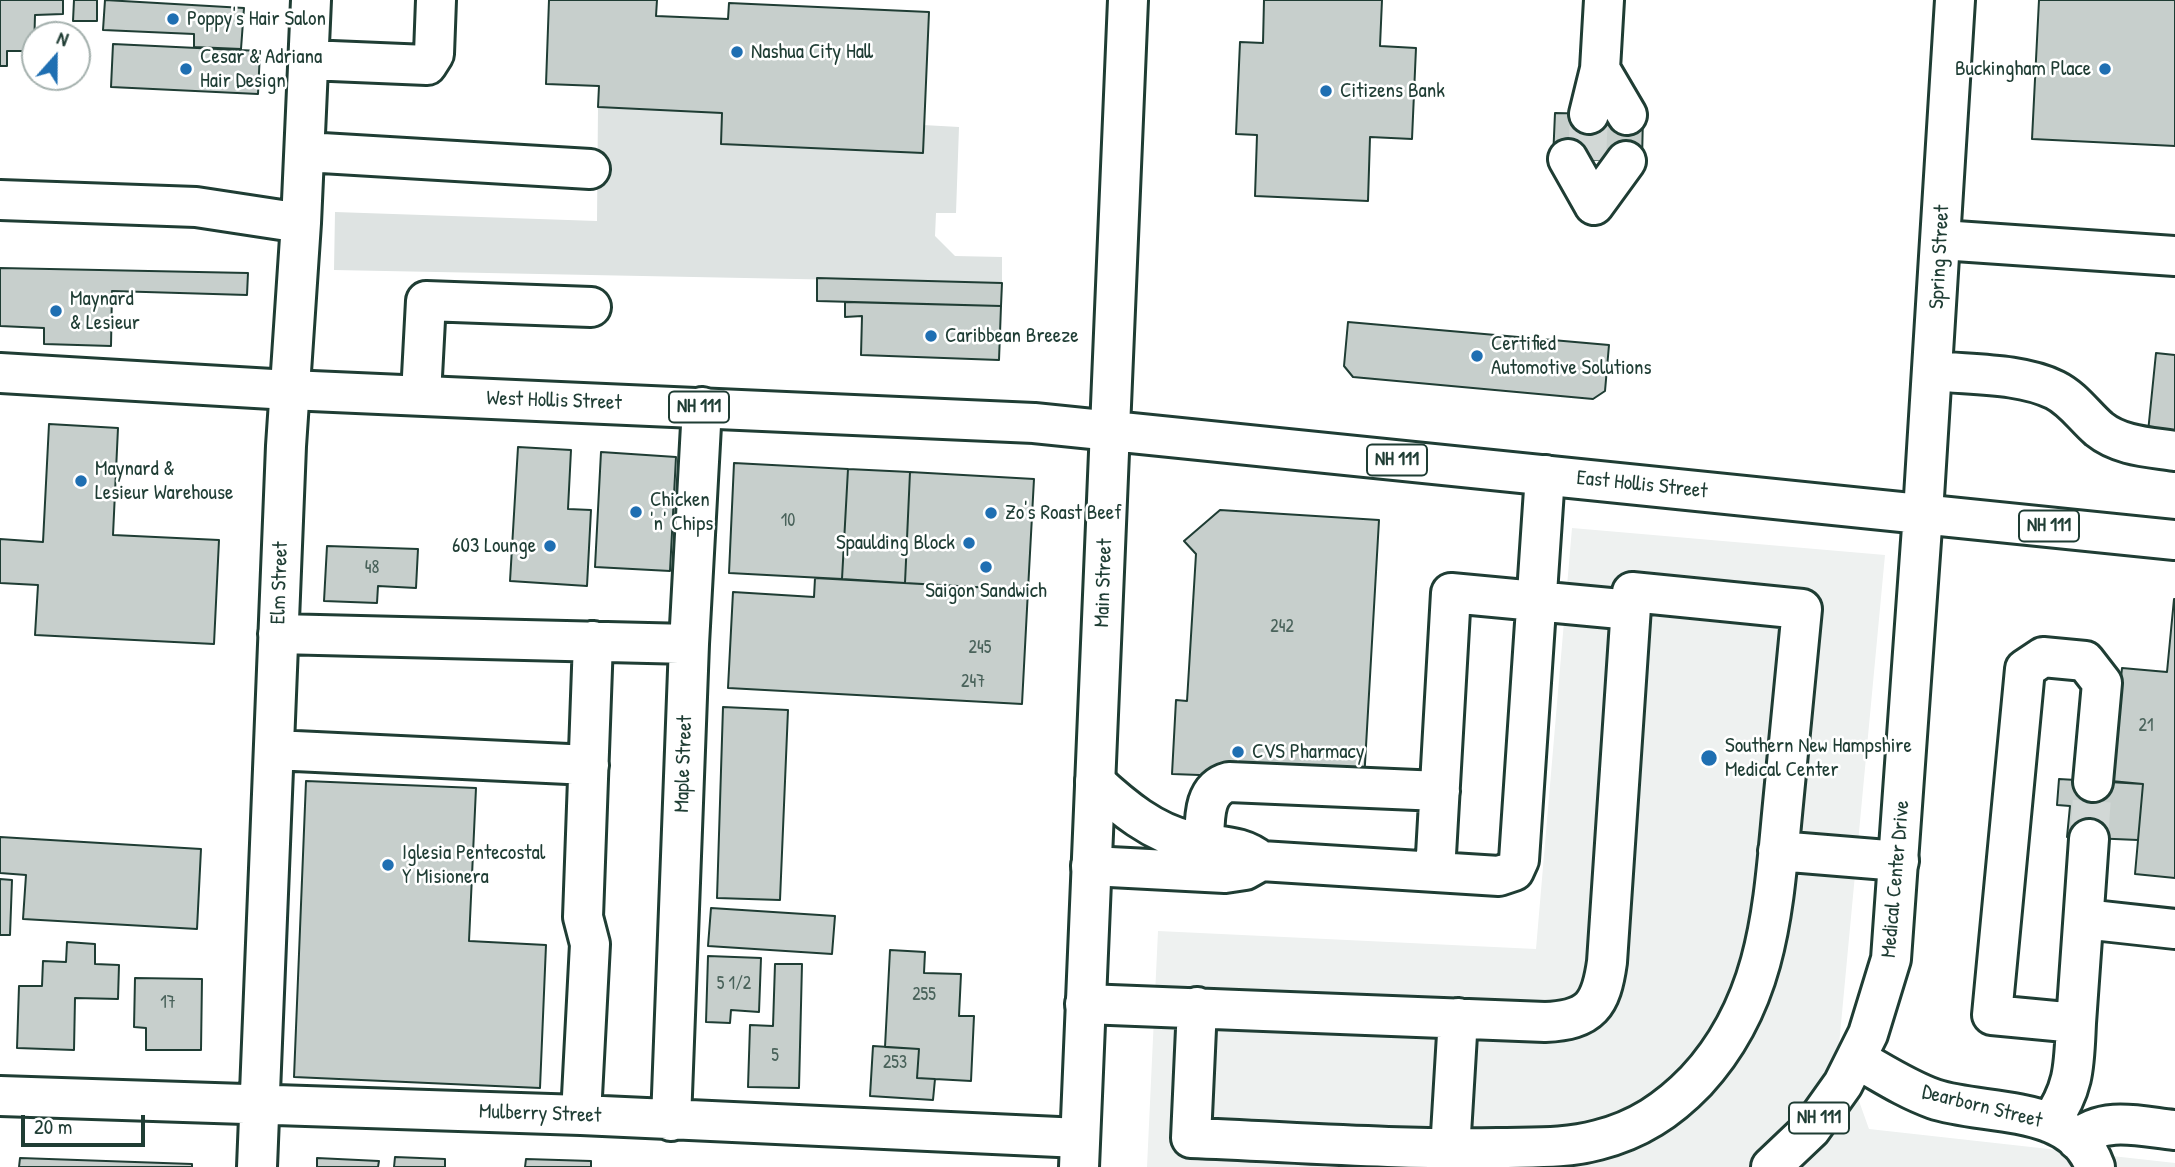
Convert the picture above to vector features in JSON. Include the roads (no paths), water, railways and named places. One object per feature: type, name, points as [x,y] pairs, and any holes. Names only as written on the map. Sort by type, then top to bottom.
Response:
[{"type":"main road","name":"Elm Street","points":[[257,1167],[289,390],[305,152],[310,0]]},
{"type":"main road","points":[[308,60],[427,65],[433,54],[436,0]]},
{"type":"main road","name":"Main Street","points":[[1080,1152],[1128,0]]},
{"type":"main road","points":[[1598,114],[1604,0]]},
{"type":"main road","name":"Spring Street","points":[[1923,513],[1934,371],[1955,0]]},
{"type":"main road","points":[[305,152],[590,169]]},
{"type":"main road","points":[[1594,205],[1597,160],[1594,205]]},
{"type":"main road","points":[[0,200],[196,207],[301,223]]},
{"type":"main road","points":[[1941,240],[2175,256]]},
{"type":"main road","points":[[421,395],[426,301],[591,307]]},
{"type":"main road","points":[[1934,371],[2032,382],[2055,390],[2074,403],[2099,429],[2121,442],[2175,451]]},
{"type":"main road","name":"West Hollis Street","points":[[0,373],[289,390],[1034,423],[1109,430]]},
{"type":"main road","name":"Maple Street","points":[[671,1121],[689,644],[702,407]]},
{"type":"main road","name":"East Hollis Street","points":[[1109,430],[2175,540]]},
{"type":"main road","points":[[1095,782],[1125,808],[1157,829],[1174,837],[1204,844],[1238,847],[1261,861],[1507,876],[1518,866],[1534,600],[1545,475]]},
{"type":"main road","name":"Medical Center Drive","points":[[1771,1167],[1811,1129],[1857,1059],[1878,1008],[1891,959],[1923,513]]},
{"type":"main road","points":[[1085,1004],[1197,1007],[1545,1022],[1569,1020],[1589,1011],[1601,994],[1607,962],[1632,592],[1802,609],[1768,933],[1752,995],[1726,1045],[1679,1099],[1647,1122],[1597,1141],[1449,1158],[1191,1138],[1197,1007]]},
{"type":"main road","points":[[1435,872],[1451,593],[1631,610]]},
{"type":"main road","points":[[278,634],[689,644]]},
{"type":"main road","points":[[581,1115],[590,944],[583,917],[593,641]]},
{"type":"main road","points":[[2076,1023],[1992,1015],[2025,669],[2043,656],[2085,661],[2102,683],[2093,782]]},
{"type":"main road","points":[[274,750],[589,765]]},
{"type":"main road","points":[[1204,844],[1207,803],[1216,788],[1229,782],[1440,791]]},
{"type":"main road","points":[[2074,1143],[2068,1095],[2073,1079],[2089,839]]},
{"type":"main road","points":[[1778,851],[1899,861]]},
{"type":"main road","points":[[1091,866],[1225,873],[1245,870],[1261,861]]},
{"type":"main road","points":[[2084,919],[2175,929]]},
{"type":"main road","points":[[1449,1158],[1458,1018]]},
{"type":"main road","name":"Dearborn Street","points":[[1857,1059],[1935,1099],[2074,1143]]},
{"type":"main road","name":"Mulberry Street","points":[[0,1096],[581,1115],[1080,1152]]},
{"type":"main road","points":[[2074,1143],[2092,1129],[2107,1125],[2175,1130]]},
{"type":"tunnel","points":[[1587,160],[1589,114]]},
{"type":"tunnel","points":[[2089,839],[2093,782]]},
{"type":"place","name":"Poppy's Hair Salon","points":[[173,19]]},
{"type":"place","name":"Nashua City Hall","points":[[737,52]]},
{"type":"place","name":"Cesar & Adriana Hair Design","points":[[186,69]]},
{"type":"place","name":"Buckingham Place","points":[[2105,69]]},
{"type":"place","name":"Citizens Bank","points":[[1326,91]]},
{"type":"place","name":"Maynard & Lesieur","points":[[56,311]]},
{"type":"place","name":"Caribbean Breeze","points":[[931,336]]},
{"type":"place","name":"Certified Automotive Solutions","points":[[1477,356]]},
{"type":"place","name":"Maynard & Lesieur Warehouse","points":[[81,481]]},
{"type":"place","name":"Chicken 'n' Chips","points":[[636,512]]},
{"type":"place","name":"Zo's Roast Beef","points":[[991,513]]},
{"type":"place","name":"Spaulding Block","points":[[969,543]]},
{"type":"place","name":"603 Lounge","points":[[550,546]]},
{"type":"place","name":"Saigon Sandwich","points":[[986,567]]},
{"type":"place","name":"CVS Pharmacy","points":[[1238,752]]},
{"type":"place","name":"Southern New Hampshire Medical Center","points":[[1709,758]]},
{"type":"place","name":"Iglesia Pentecostal Y Misionera","points":[[388,865]]}]
